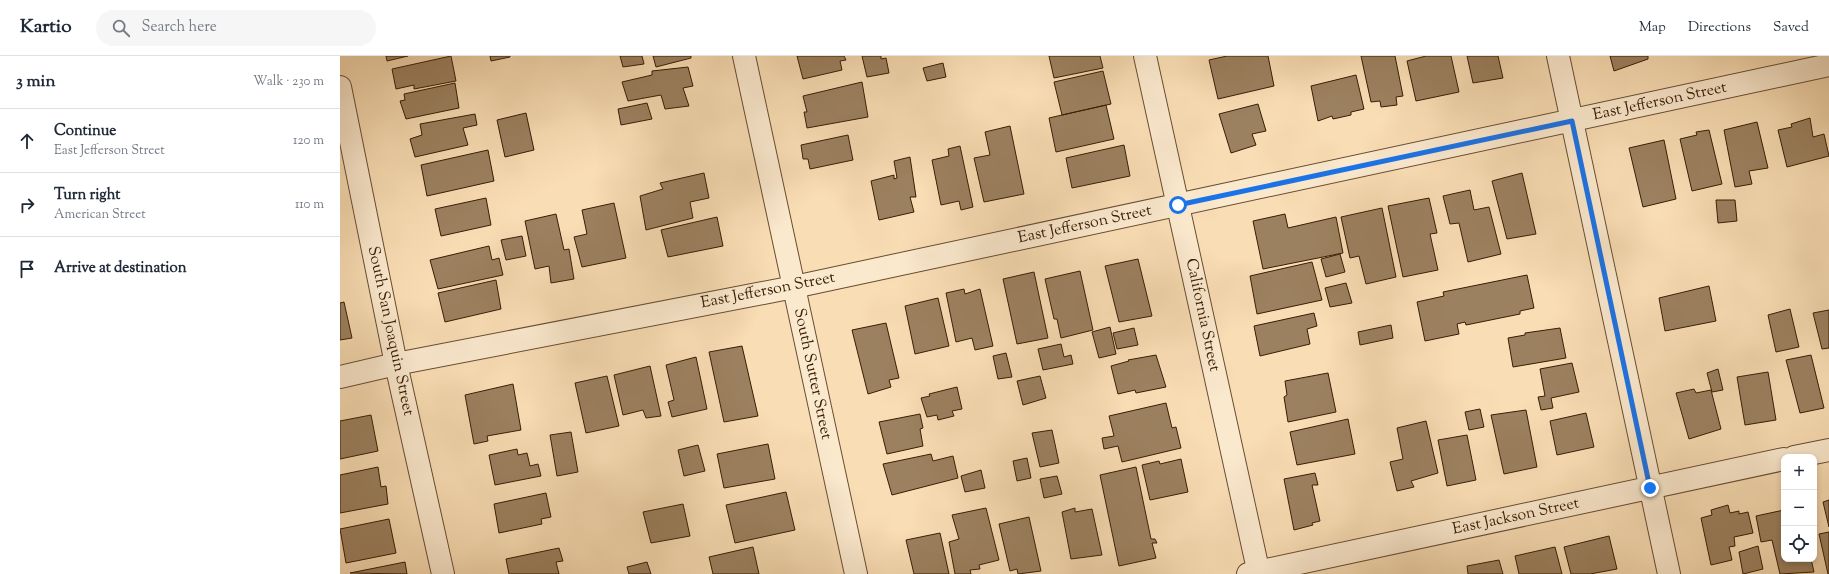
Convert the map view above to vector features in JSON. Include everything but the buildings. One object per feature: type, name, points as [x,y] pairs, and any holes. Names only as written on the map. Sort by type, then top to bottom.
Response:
[{"type":"street","name":"South Sutter Street","points":[[744,56],[856,574]]},
{"type":"street","name":"California Street","points":[[1145,56],[1256,573]]},
{"type":"street","points":[[1558,56],[1668,574]]},
{"type":"street","name":"East Jefferson Street","points":[[340,377],[396,364],[794,287],[1829,65]]},
{"type":"street","name":"South San Joaquin Street","points":[[340,87],[396,364],[443,574]]},
{"type":"street","points":[[1809,454],[1829,450]]},
{"type":"street","name":"East Jackson Street","points":[[1256,573],[1781,460]]},
{"type":"route","points":[[1178,205],[1572,121],[1650,488]]}]
